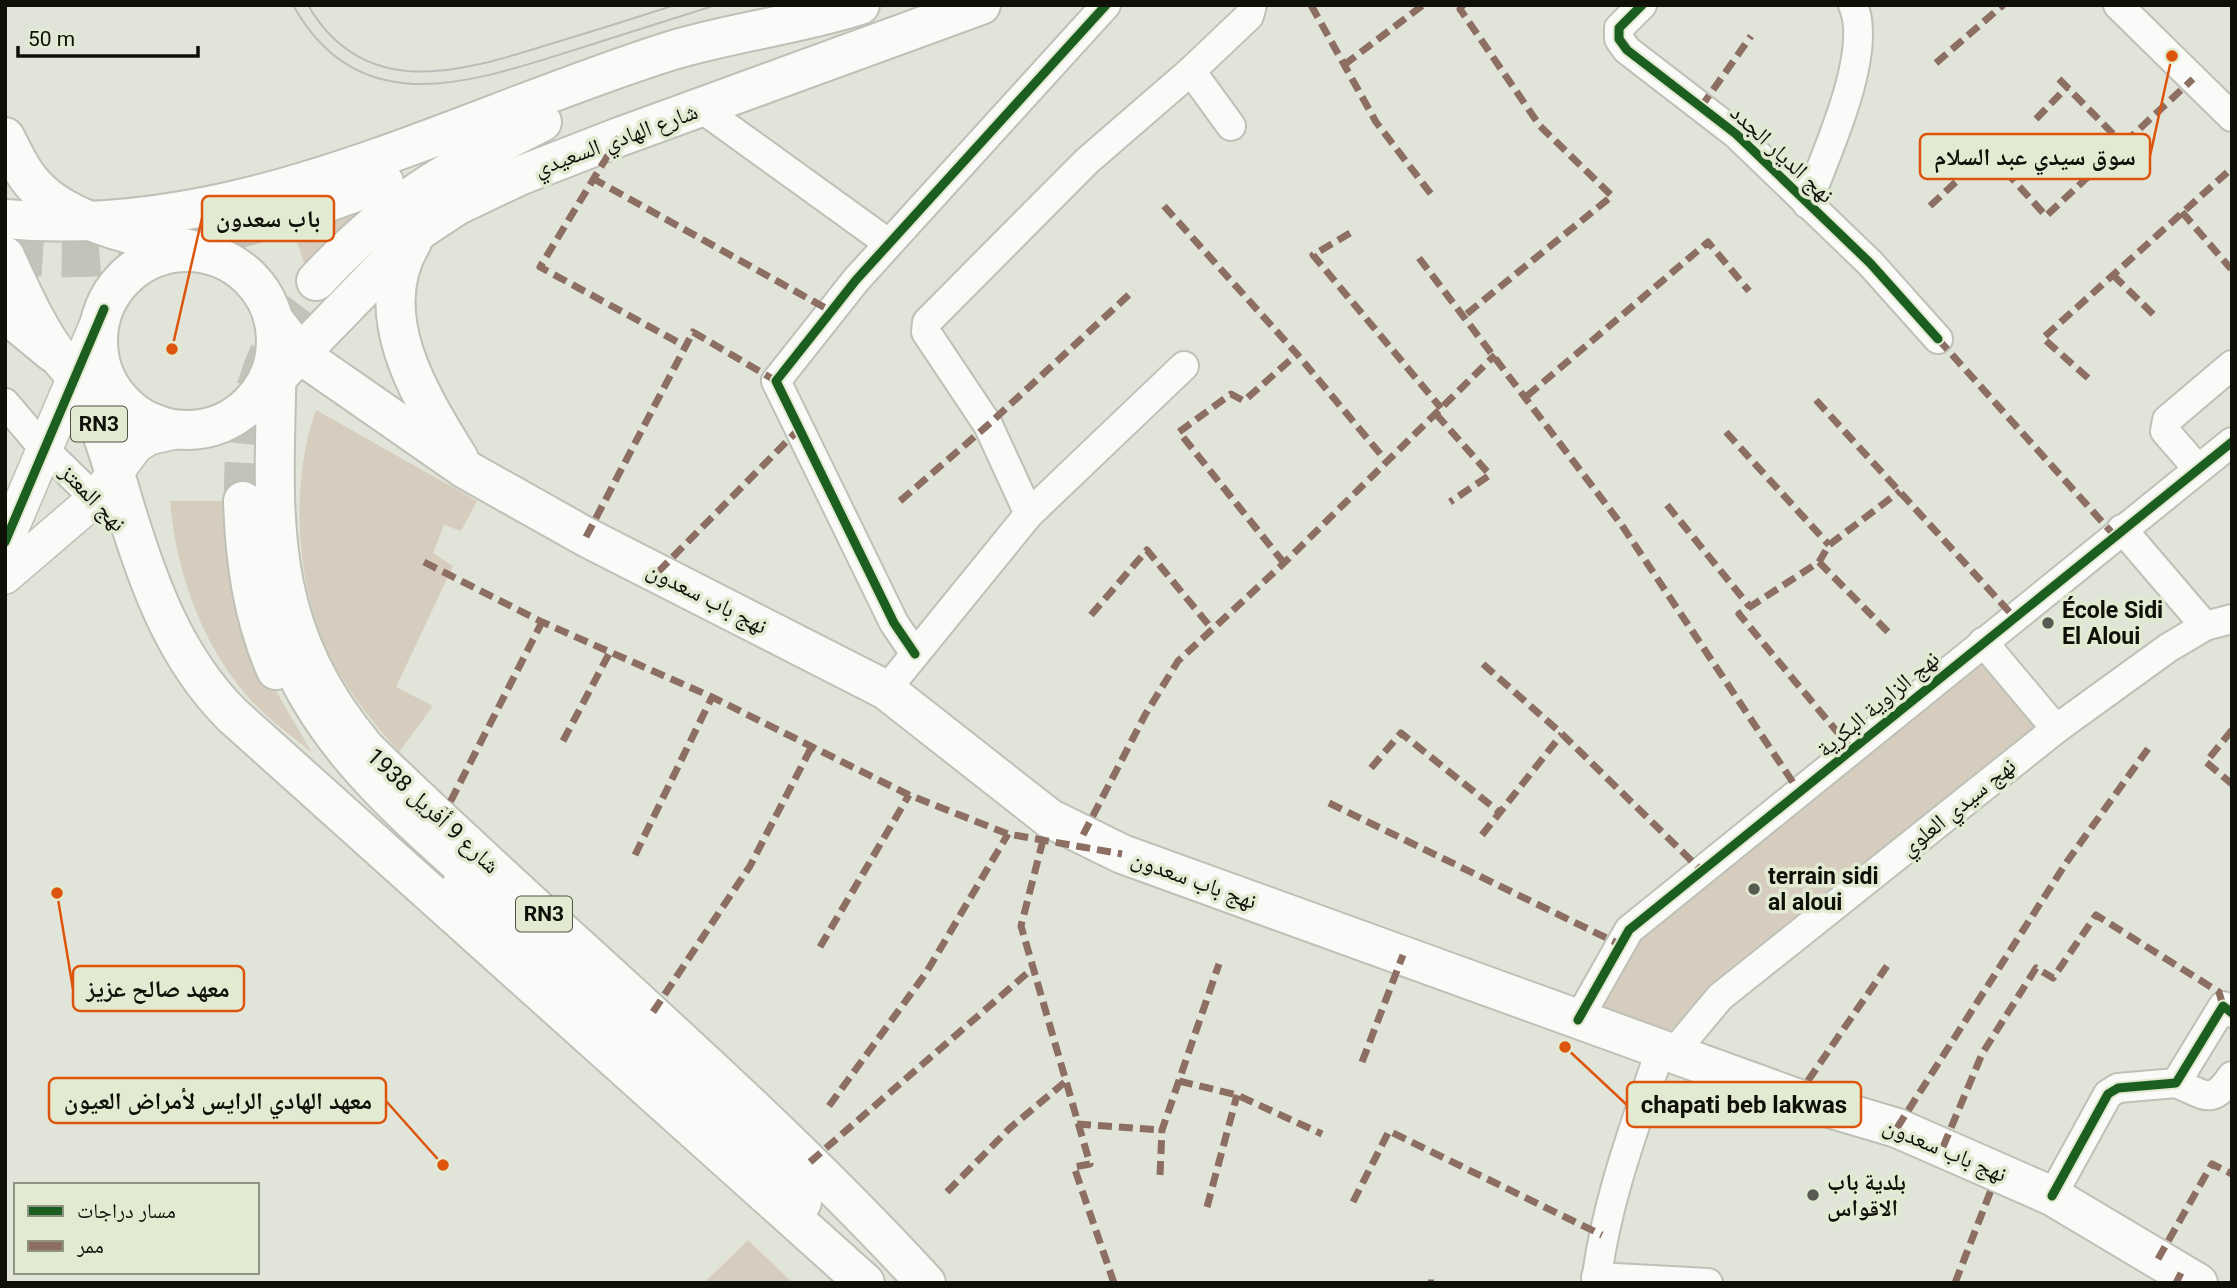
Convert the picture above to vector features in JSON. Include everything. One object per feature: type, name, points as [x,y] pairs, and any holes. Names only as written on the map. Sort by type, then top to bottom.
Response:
[{"type":"main road","name":"شارع الهادي السعيدي","points":[[277,360],[421,230],[458,205],[499,185],[981,5]]},
{"type":"main road","points":[[292,215],[850,9]]},
{"type":"main road","points":[[5,219],[99,223],[153,217],[234,201],[385,156],[672,51],[850,9]]},
{"type":"main road","points":[[542,122],[447,171],[400,202],[355,239],[324,284],[407,214],[465,178],[550,143],[793,58],[931,22]]},
{"type":"main road","points":[[5,137],[25,173],[41,193],[155,254],[211,255],[233,264],[252,279],[266,298],[277,360],[227,421],[169,428],[105,402],[77,363],[28,307],[5,256]]},
{"type":"main road","points":[[77,363],[98,332],[104,309],[123,279],[206,214],[234,201]]},
{"type":"main road","points":[[421,230],[408,248],[399,278],[398,331],[407,365],[465,469]]},
{"type":"main road","points":[[5,313],[77,363],[106,379],[119,398],[136,414],[169,428]]},
{"type":"main road","name":"شارع 9 أفريل 1938","points":[[277,360],[277,545],[290,615],[317,680],[351,731],[441,820],[653,1012],[810,1162],[926,1283]]},
{"type":"main road","name":"نهج باب سعدون","points":[[277,360],[586,537],[886,690],[1049,818],[1122,854],[1796,1098],[1897,1128],[2052,1196],[2198,1283]]},
{"type":"main road","name":"RN3","points":[[77,363],[94,410],[106,487],[139,550],[181,650],[203,684],[225,708],[865,1283]]},
{"type":"main road","name":"RN3","points":[[105,402],[106,487]]},
{"type":"main road","name":"شارع 9 أفريل 1938","points":[[887,1283],[708,1113],[420,852],[323,750],[284,686],[258,620],[247,573],[251,501],[264,578],[286,652],[305,694],[347,755],[428,835],[852,1217],[920,1283]]},
{"type":"street","points":[[915,654],[894,623],[776,381],[829,310],[1106,5]]},
{"type":"street","points":[[1029,513],[988,425],[926,331],[927,322],[1087,161],[1191,71],[1249,16],[1252,5]]},
{"type":"street","name":"نهج الديار الجدد","points":[[1642,5],[1619,28],[1619,39],[1627,50],[1736,134],[1870,263],[1938,340]]},
{"type":"street","points":[[1807,204],[1843,108],[1859,47],[1860,29],[1853,5]]},
{"type":"street","points":[[2118,5],[2232,117]]},
{"type":"street","points":[[1191,71],[1231,126]]},
{"type":"street","points":[[701,108],[888,243]]},
{"type":"street","points":[[5,542],[77,363]]},
{"type":"street","points":[[2199,468],[2165,431],[2165,426],[2167,420],[2232,365]]},
{"type":"street","points":[[886,690],[1029,513],[1184,366]]},
{"type":"street","name":"نهج المعتز","points":[[5,403],[44,449],[106,487]]},
{"type":"street","points":[[5,576],[106,487],[131,451],[142,441],[169,428]]},
{"type":"street","name":"نهج الزاوية البكرية","points":[[1578,1020],[1629,930],[2232,442]]},
{"type":"street","points":[[2122,530],[2205,626]]},
{"type":"street","name":"نهج سيدي العلوي","points":[[1667,1050],[1720,998],[2056,729],[2168,648],[2205,626],[2232,619]]},
{"type":"street","points":[[1983,642],[2056,729]]},
{"type":"street","points":[[2176,1083],[2227,1009]]},
{"type":"street","points":[[1667,1050],[1619,1170],[1602,1235],[1596,1280],[1708,1283]]},
{"type":"street","points":[[2052,1196],[2113,1090],[2176,1083],[2212,1096],[2219,1094],[2232,1076]]},
{"type":"shaded area","points":[[379,198],[305,266],[293,229]]},
{"type":"shaded area","points":[[316,410],[477,501],[461,531],[444,525],[433,553],[453,566],[396,687],[433,706],[399,752],[339,673],[320,633],[311,603],[300,537],[300,503],[307,439]]},
{"type":"shaded area","points":[[170,501],[233,501],[272,684],[312,753],[255,705],[231,676],[204,630],[178,554]]},
{"type":"shaded area","points":[[1980,653],[2048,730],[1699,1005],[1662,1038],[1585,1010],[1630,938]]},
{"type":"shaded area","points":[[748,1240],[793,1283],[704,1283]]},
{"type":"tunnel","points":[[5,253],[43,258],[115,255],[185,243],[292,215]]},
{"type":"tunnel","points":[[243,501],[246,439],[257,383],[280,332],[316,281]]},
{"type":"tram line","points":[[293,5],[319,42],[349,66],[382,79],[417,84],[453,82],[530,64],[716,5]]},
{"type":"tram line","points":[[308,5],[331,36],[357,56],[386,67],[416,72],[481,64],[675,5]]},
{"type":"marked path","points":[[1311,5],[1376,122],[1434,198]]},
{"type":"marked path","points":[[1344,65],[1423,5]]},
{"type":"marked path","points":[[1463,5],[1460,9],[1540,126],[1612,196],[1464,316]]},
{"type":"marked path","points":[[1936,63],[2003,5]]},
{"type":"marked path","points":[[1701,107],[1751,36]]},
{"type":"marked path","points":[[2059,79],[2123,144]]},
{"type":"marked path","points":[[1930,206],[1988,152],[2046,216],[2193,79]]},
{"type":"marked path","points":[[2036,119],[2067,87]]},
{"type":"marked path","points":[[619,137],[540,267],[685,346]]},
{"type":"marked path","points":[[2088,378],[2043,338],[2232,168]]},
{"type":"marked path","points":[[592,178],[829,310]]},
{"type":"marked path","points":[[1164,206],[1297,354],[1387,462]]},
{"type":"marked path","points":[[2182,212],[2231,269]]},
{"type":"marked path","points":[[1350,233],[1313,255],[1441,408]]},
{"type":"marked path","points":[[1527,396],[1708,242],[1749,291]]},
{"type":"marked path","points":[[1419,258],[1621,524],[1800,793]]},
{"type":"marked path","points":[[2113,275],[2156,317]]},
{"type":"marked path","points":[[900,501],[988,425],[1134,290]]},
{"type":"marked path","points":[[586,537],[693,332],[776,381]]},
{"type":"marked path","points":[[1938,339],[2114,535]]},
{"type":"marked path","points":[[1284,563],[1179,432],[1231,394],[1244,401],[1297,354]]},
{"type":"marked path","points":[[1083,835],[1145,715],[1178,661],[1284,563],[1495,355]]},
{"type":"marked path","points":[[1816,400],[2014,617]]},
{"type":"marked path","points":[[1436,414],[1490,475],[1450,502]]},
{"type":"marked path","points":[[658,572],[801,427]]},
{"type":"marked path","points":[[1726,432],[1829,545]]},
{"type":"marked path","points":[[1853,751],[1739,614],[1819,562],[1829,545],[1900,491]]},
{"type":"marked path","points":[[1667,505],[1750,607]]},
{"type":"marked path","points":[[1091,615],[1147,550],[1212,629]]},
{"type":"marked path","points":[[424,562],[542,622],[712,697],[909,795],[1008,834],[1122,854]]},
{"type":"marked path","points":[[1819,562],[1889,633]]},
{"type":"marked path","points":[[441,820],[542,622]]},
{"type":"marked path","points":[[563,741],[610,652]]},
{"type":"marked path","points":[[1483,664],[1562,734],[1702,871]]},
{"type":"marked path","points":[[635,855],[712,697]]},
{"type":"marked path","points":[[2232,730],[2206,762],[2232,784]]},
{"type":"marked path","points":[[1371,768],[1401,733],[1498,811]]},
{"type":"marked path","points":[[1482,835],[1562,734]]},
{"type":"marked path","points":[[653,1012],[750,866],[812,746]]},
{"type":"marked path","points":[[1897,1128],[2066,863],[2150,746]]},
{"type":"marked path","points":[[820,947],[909,795]]},
{"type":"marked path","points":[[1329,803],[1619,944]]},
{"type":"marked path","points":[[829,1106],[926,973],[1008,834]]},
{"type":"marked path","points":[[1043,840],[1021,926],[1090,1164],[1074,1167],[1114,1283]]},
{"type":"marked path","points":[[1943,1147],[1982,1054],[2036,968],[2053,978],[2096,915],[2219,992],[2223,1006]]},
{"type":"marked path","points":[[1362,1062],[1403,955]]},
{"type":"marked path","points":[[1160,1175],[1162,1130],[1219,964]]},
{"type":"marked path","points":[[1796,1098],[1887,966]]},
{"type":"marked path","points":[[810,1162],[1032,969]]},
{"type":"marked path","points":[[1179,1081],[1237,1095],[1322,1134]]},
{"type":"marked path","points":[[947,1192],[1010,1128],[1065,1082]]},
{"type":"marked path","points":[[1207,1207],[1237,1095]]},
{"type":"marked path","points":[[1077,1124],[1162,1130]]},
{"type":"marked path","points":[[1353,1202],[1389,1131],[1602,1235]]},
{"type":"marked path","points":[[2158,1259],[2212,1164],[2232,1174]]},
{"type":"marked path","points":[[1955,1283],[1998,1172]]},
{"type":"marked path","points":[[2176,1283],[2181,1273]]},
{"type":"marked path","points":[[1428,1283],[1434,1283]]},
{"type":"cycle path","points":[[915,654],[894,623],[776,381],[856,280],[1106,5]]},
{"type":"cycle path","points":[[1642,5],[1619,28],[1619,39],[1627,50],[1736,134],[1870,263],[1938,339]]},
{"type":"cycle path","points":[[5,542],[104,309]]},
{"type":"cycle path","points":[[1578,1020],[1629,930],[2232,442]]},
{"type":"cycle path","points":[[2052,1196],[2108,1094],[2118,1088],[2176,1083],[2223,1006],[2232,1013]]},
{"type":"place","name":"سوق سيدي عبد السلام","points":[[2172,56]]},
{"type":"place","name":"باب سعدون","points":[[172,349]]},
{"type":"place","name":"École Sidi El Aloui","points":[[2048,623]]},
{"type":"place","name":"terrain sidi al aloui","points":[[1754,889]]},
{"type":"place","name":"معهد صالح عزيز","points":[[57,893]]},
{"type":"place","name":"chapati beb lakwas","points":[[1565,1047]]},
{"type":"place","name":"معهد الهادي الرايس لأمراض العيون","points":[[443,1165]]},
{"type":"place","name":"بلدية باب الاقواس","points":[[1813,1195]]}]
